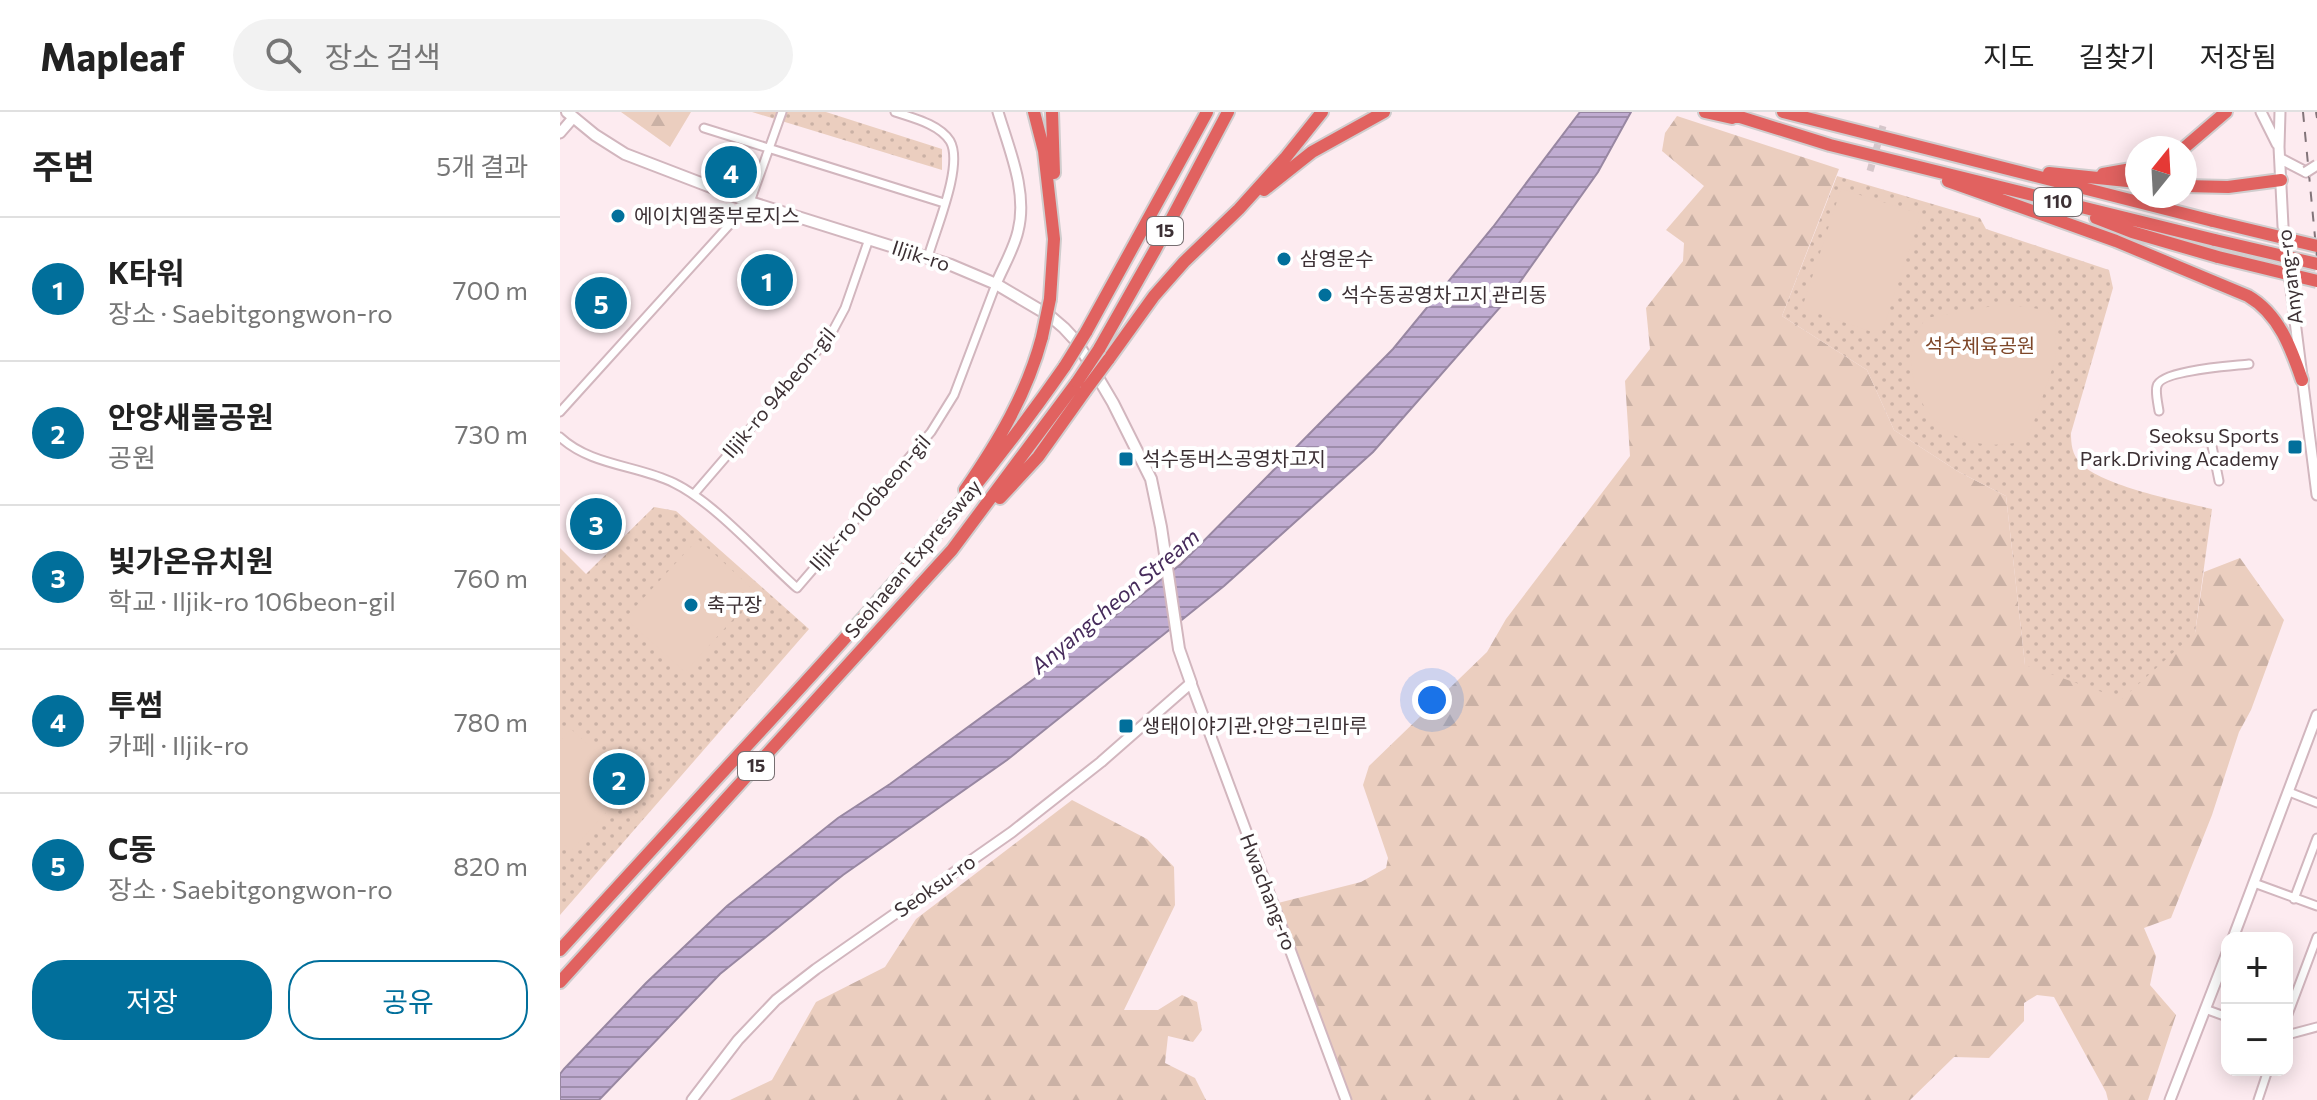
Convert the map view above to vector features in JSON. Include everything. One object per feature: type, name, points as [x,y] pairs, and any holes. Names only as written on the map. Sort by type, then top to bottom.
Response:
[{"type":"highway","points":[[1034,112],[1044,151],[1054,239]]},
{"type":"highway","points":[[933,538],[1005,428],[1024,393],[1042,337],[1050,299],[1054,239],[1052,112]]},
{"type":"highway","name":"Seohaean Expressway","points":[[560,950],[887,593],[967,500],[1019,433],[1086,332],[1207,112]]},
{"type":"highway","name":"Seohaean Expressway","points":[[560,982],[952,550],[1081,387],[1228,112]]},
{"type":"highway","points":[[1081,387],[1108,360],[1154,296],[1239,209],[1322,112]]},
{"type":"highway","points":[[1239,209],[1312,152],[1384,112]]},
{"type":"highway","points":[[1705,112],[1759,124]]},
{"type":"highway","name":"110","points":[[1724,112],[1901,163],[2317,264]]},
{"type":"highway","name":"110","points":[[1783,112],[2317,246]]},
{"type":"highway","points":[[2197,138],[2226,112]]},
{"type":"highway","points":[[1901,163],[2116,241],[2248,296],[2264,308],[2281,328],[2302,380]]},
{"type":"highway","points":[[1978,163],[2125,181]]},
{"type":"highway","points":[[2060,175],[2125,170]]},
{"type":"highway","points":[[2197,186],[2228,187],[2281,180]]},
{"type":"highway","points":[[2052,200],[2132,232],[2317,281]]},
{"type":"main road","name":"Iljik-ro","points":[[570,115],[625,154],[750,202],[928,257],[996,284],[1050,316],[1064,328],[1118,400],[1151,479],[1179,649],[1191,683]]},
{"type":"street","points":[[560,412],[750,202],[782,112]]},
{"type":"street","points":[[895,112],[923,121],[950,142],[953,169],[928,257]]},
{"type":"street","points":[[996,284],[1015,242],[1020,219],[1019,186],[998,112]]},
{"type":"street","points":[[2261,112],[2279,147]]},
{"type":"street","points":[[2279,147],[2280,112]]},
{"type":"street","points":[[560,133],[570,115]]},
{"type":"street","points":[[704,128],[944,203]]},
{"type":"street","name":"Anyang-ro","points":[[2279,147],[2283,226],[2317,495]]},
{"type":"street","points":[[2281,159],[2306,172]]},
{"type":"street","points":[[2281,180],[2317,165]]},
{"type":"street","name":"Iljik-ro 94beon-gil","points":[[694,494],[830,336],[845,308],[869,239]]},
{"type":"street","name":"Iljik-ro 106beon-gil","points":[[560,437],[588,456],[650,473],[694,494],[797,588],[931,432],[954,395],[996,284]]},
{"type":"street","points":[[2159,411],[2157,386],[2161,379],[2174,374],[2249,364]]},
{"type":"street","points":[[2210,436],[2219,481]]},
{"type":"street","points":[[2214,460],[2246,463]]},
{"type":"street","name":"Seoksu-ro","points":[[692,1100],[738,1040],[776,1000],[1012,832],[1101,762],[1191,683]]},
{"type":"street","name":"Hwachang-ro","points":[[1191,683],[1346,1100]]},
{"type":"street","points":[[2235,932],[2317,715]]},
{"type":"street","points":[[2289,792],[2317,803]]},
{"type":"street","points":[[2294,899],[2317,838]]},
{"type":"street","points":[[2254,883],[2317,906]]},
{"type":"street","points":[[2292,1004],[2317,937]]},
{"type":"street","points":[[2170,1100],[2221,968]]},
{"type":"street","points":[[2205,1009],[2221,1015]]},
{"type":"street","points":[[2293,1033],[2317,1027]]},
{"type":"street","points":[[2258,1100],[2266,1076]]},
{"type":"green space","points":[[621,112],[691,112],[670,147]]},
{"type":"green space","points":[[752,112],[826,112],[942,149],[942,170]]},
{"type":"green space","points":[[1677,116],[1839,169],[1782,316],[1867,370],[1894,430],[1959,472],[2006,496],[2025,665],[2195,633],[2204,572],[2240,558],[2284,620],[2171,918],[2144,928],[2156,956],[2150,985],[2176,1015],[2148,1100],[2108,1100],[2054,997],[2037,995],[2024,1003],[2024,1021],[1989,1058],[1954,1057],[1910,1100],[1348,1100],[1278,903],[1361,882],[1386,868],[1388,858],[1363,785],[1369,766],[1487,652],[1506,619],[1630,456],[1625,381],[1650,349],[1646,308],[1683,261],[1684,243],[1666,230],[1704,186],[1662,151],[1665,133]]},
{"type":"green space","name":"석수체육공원","points":[[1837,176],[1980,218],[1986,229],[2109,270],[2113,288],[2071,433],[2074,452],[2080,463],[2105,479],[2142,492],[2212,509],[2195,633],[2122,699],[2025,665],[2006,496],[1959,472],[1894,430],[1867,370],[1782,316]]},
{"type":"green space","points":[[1841,189],[1921,214],[1881,335],[1802,308]]},
{"type":"green space","points":[[2004,304],[2046,310],[2055,320],[2056,358],[2027,441],[1981,444],[1949,432],[1935,420],[1916,388],[1912,352],[1926,318]]},
{"type":"green space","points":[[654,507],[676,511],[809,629],[560,915],[560,548],[586,574]]},
{"type":"green space","name":"축구장","points":[[698,539],[757,593],[685,672],[625,618]]},
{"type":"green space","points":[[571,729],[632,784],[571,851],[560,841],[560,741]]},
{"type":"green space","points":[[1072,800],[1147,839],[1174,867],[1175,905],[1124,1010],[1158,1010],[1182,995],[1197,1002],[1202,1030],[1193,1042],[1168,1036],[1165,1063],[1195,1078],[1206,1100],[730,1100],[772,1080],[816,1002],[885,967],[916,919]]},
{"type":"shaded area","points":[[1580,112],[1631,112],[1598,172],[1510,296],[1373,452],[1224,586],[1007,760],[843,875],[720,974],[599,1100],[560,1100],[560,1074],[564,1069],[646,983],[727,906],[838,818],[1038,676],[1181,564],[1393,349],[1493,227]]},
{"type":"tunnel","points":[[1870,171],[1883,126]]},
{"type":"railway","points":[[2303,112],[2317,258]]},
{"type":"railway","points":[[2316,112],[2317,118]]},
{"type":"place","name":"투썸","points":[[731,172]]},
{"type":"place","name":"에이치엠중부로지스","points":[[618,216]]},
{"type":"place","name":"삼영운수","points":[[1284,259]]},
{"type":"place","name":"K타워","points":[[767,280]]},
{"type":"place","name":"석수동공영차고지 관리동","points":[[1325,295]]},
{"type":"place","name":"C동","points":[[601,303]]},
{"type":"place","name":"Seoksu Sports Park.Driving Academy","points":[[2295,447]]},
{"type":"place","name":"석수동버스공영차고지","points":[[1126,459]]},
{"type":"place","name":"빛가온유치원","points":[[596,524]]},
{"type":"place","name":"축구장","points":[[691,605]]},
{"type":"place","name":"생태이야기관.안양그린마루","points":[[1126,726]]},
{"type":"place","name":"안양새물공원","points":[[619,779]]},
{"type":"water label","name":"Anyangcheon Stream","points":[[1115,601]]}]
